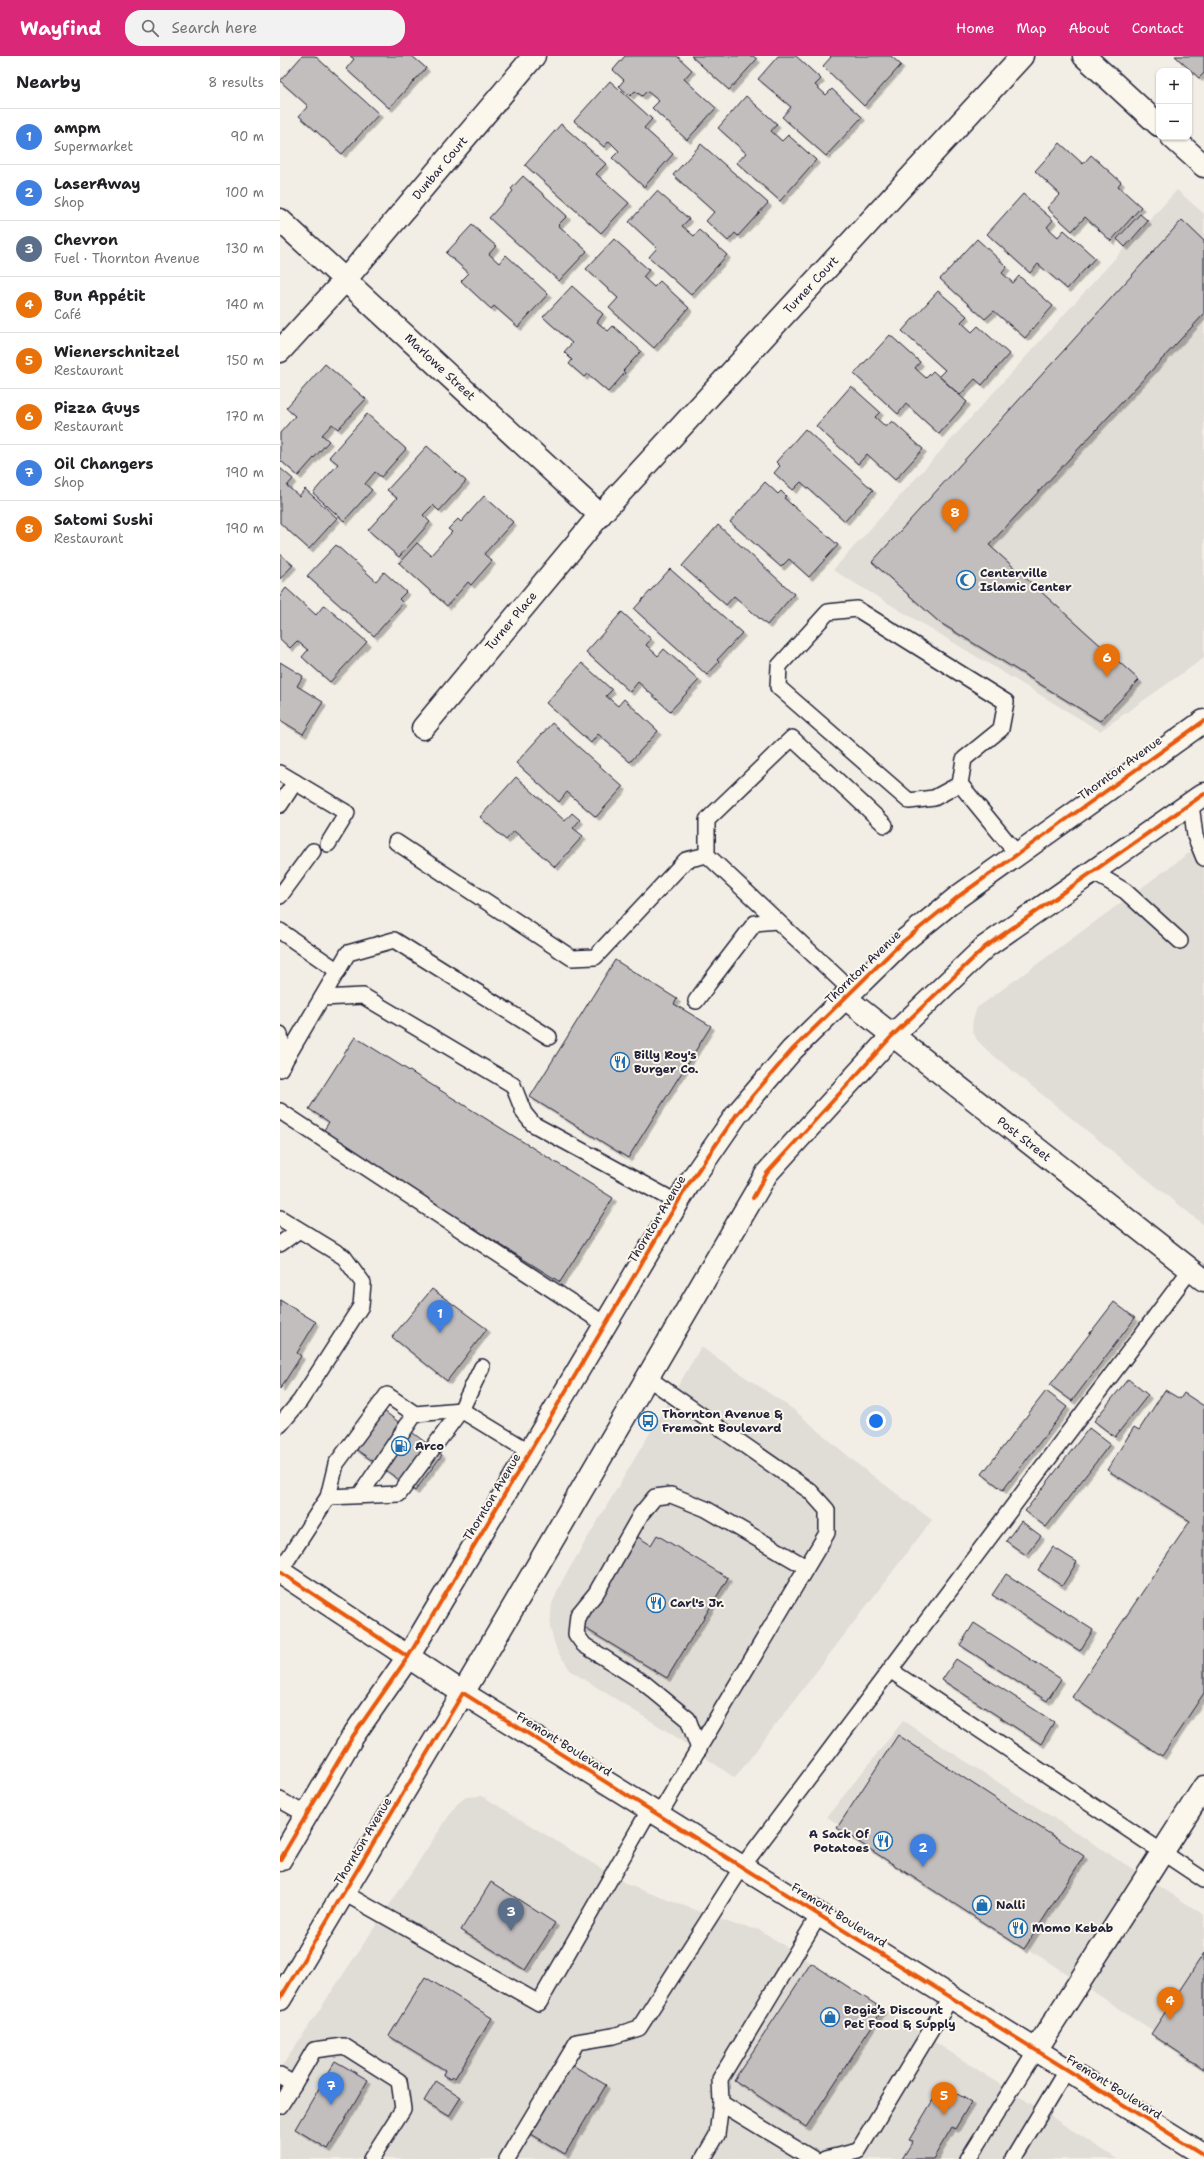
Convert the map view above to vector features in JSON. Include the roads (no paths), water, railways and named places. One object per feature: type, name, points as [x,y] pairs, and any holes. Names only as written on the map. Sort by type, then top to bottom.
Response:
[{"type":"street","name":"Dunbar Court","points":[[280,351],[346,279],[534,56]]},
{"type":"street","name":"Turner Court","points":[[600,515],[1022,56]]},
{"type":"street","points":[[1084,56],[1156,122]]},
{"type":"street","points":[[1175,140],[1204,166]]},
{"type":"street","name":"Marlowe Street","points":[[280,220],[346,279],[600,515]]},
{"type":"street","name":"Turner Place","points":[[423,728],[600,515]]},
{"type":"street","name":"Thornton Avenue","points":[[280,1860],[353,1736],[408,1657],[678,1203],[737,1114],[792,1050],[900,944],[959,896],[1204,721]]},
{"type":"street","name":"Thornton Avenue","points":[[280,1999],[463,1693],[767,1173],[892,1036],[985,947],[1197,799]]},
{"type":"street","name":"Post Street","points":[[848,994],[892,1036],[1197,1274]]},
{"type":"street","name":"Fremont Boulevard","points":[[280,1571],[463,1693],[1204,2155]]},
{"type":"street","points":[[1036,2050],[1161,1852],[1204,1787]]},
{"type":"lane","points":[[960,784],[934,798],[909,801],[778,687],[780,666],[828,612],[858,609],[1006,702],[1001,729],[964,759],[960,784],[1017,854]]},
{"type":"lane","points":[[848,994],[777,920],[707,855],[707,820],[792,738],[885,825]]},
{"type":"lane","points":[[280,773],[348,813],[328,844]]},
{"type":"lane","points":[[280,805],[295,782]]},
{"type":"lane","points":[[1197,799],[1195,836],[1204,858]]},
{"type":"lane","points":[[396,842],[572,958],[595,957],[686,860],[707,855]]},
{"type":"lane","points":[[280,896],[313,851]]},
{"type":"lane","points":[[1093,872],[1125,891],[1180,941]]},
{"type":"lane","points":[[696,1001],[708,983],[755,923],[777,920]]},
{"type":"lane","points":[[280,931],[338,971]]},
{"type":"lane","points":[[282,1066],[348,953],[394,940],[549,1037]]},
{"type":"lane","points":[[322,998],[363,996],[514,1085],[524,1113],[533,1124],[678,1203]]},
{"type":"lane","points":[[280,1034],[282,1066]]},
{"type":"lane","points":[[280,1111],[606,1324]]},
{"type":"lane","points":[[280,1218],[298,1231],[344,1257],[363,1283],[361,1306],[300,1401],[280,1425]]},
{"type":"lane","points":[[280,1244],[298,1231]]},
{"type":"lane","points":[[507,2159],[577,2042],[613,2036],[639,2028],[742,1867],[890,1670],[1197,1274]]},
{"type":"lane","points":[[328,1497],[399,1494],[461,1410],[482,1367]]},
{"type":"lane","points":[[344,1893],[539,2003],[654,1812],[699,1749],[827,1532],[827,1510],[810,1491],[648,1378]]},
{"type":"lane","points":[[280,1571],[328,1497],[336,1464],[387,1395],[415,1414],[461,1410],[530,1452]]},
{"type":"lane","points":[[360,1495],[415,1414]]},
{"type":"lane","points":[[699,1749],[688,1719],[644,1683],[584,1645],[576,1634],[578,1615],[596,1593],[641,1514],[655,1497],[671,1495],[706,1509],[806,1567]]},
{"type":"lane","points":[[890,1670],[1204,1880]]},
{"type":"lane","points":[[280,1800],[307,1815]]},
{"type":"lane","points":[[704,2159],[717,2135],[721,2103],[720,2079],[819,1915]]},
{"type":"lane","points":[[825,2159],[858,2151],[951,1997]]},
{"type":"lane","points":[[280,2106],[314,2050],[344,2046],[399,2081],[403,2109],[371,2159]]},
{"type":"lane","points":[[968,2159],[1036,2050]]},
{"type":"lane","points":[[1013,2159],[1067,2069]]},
{"type":"lane","points":[[280,2076],[294,2084]]},
{"type":"lane","points":[[721,2103],[813,2159]]},
{"type":"place","name":"Satomi Sushi","points":[[955,532]]},
{"type":"place","name":"Centerville Islamic Center","points":[[966,580]]},
{"type":"place","name":"Pizza Guys","points":[[1107,677]]},
{"type":"place","name":"Billy Roy's Burger Co.","points":[[620,1062]]},
{"type":"place","name":"ampm","points":[[440,1333]]},
{"type":"place","name":"Thornton Avenue & Fremont Boulevard","points":[[648,1421]]},
{"type":"place","name":"Arco","points":[[401,1446]]},
{"type":"place","name":"Carl's Jr.","points":[[656,1603]]},
{"type":"place","name":"A Sack Of Potatoes","points":[[883,1841]]},
{"type":"place","name":"LaserAway","points":[[923,1867]]},
{"type":"place","name":"Nalli","points":[[982,1905]]},
{"type":"place","name":"Momo Kebab","points":[[1018,1928]]},
{"type":"place","name":"Chevron","points":[[511,1931]]},
{"type":"place","name":"Bogie’s Discount Pet Food & Supply","points":[[830,2017]]},
{"type":"place","name":"Bun Appétit","points":[[1170,2020]]},
{"type":"place","name":"Oil Changers","points":[[331,2105]]},
{"type":"place","name":"Wienerschnitzel","points":[[944,2115]]}]
